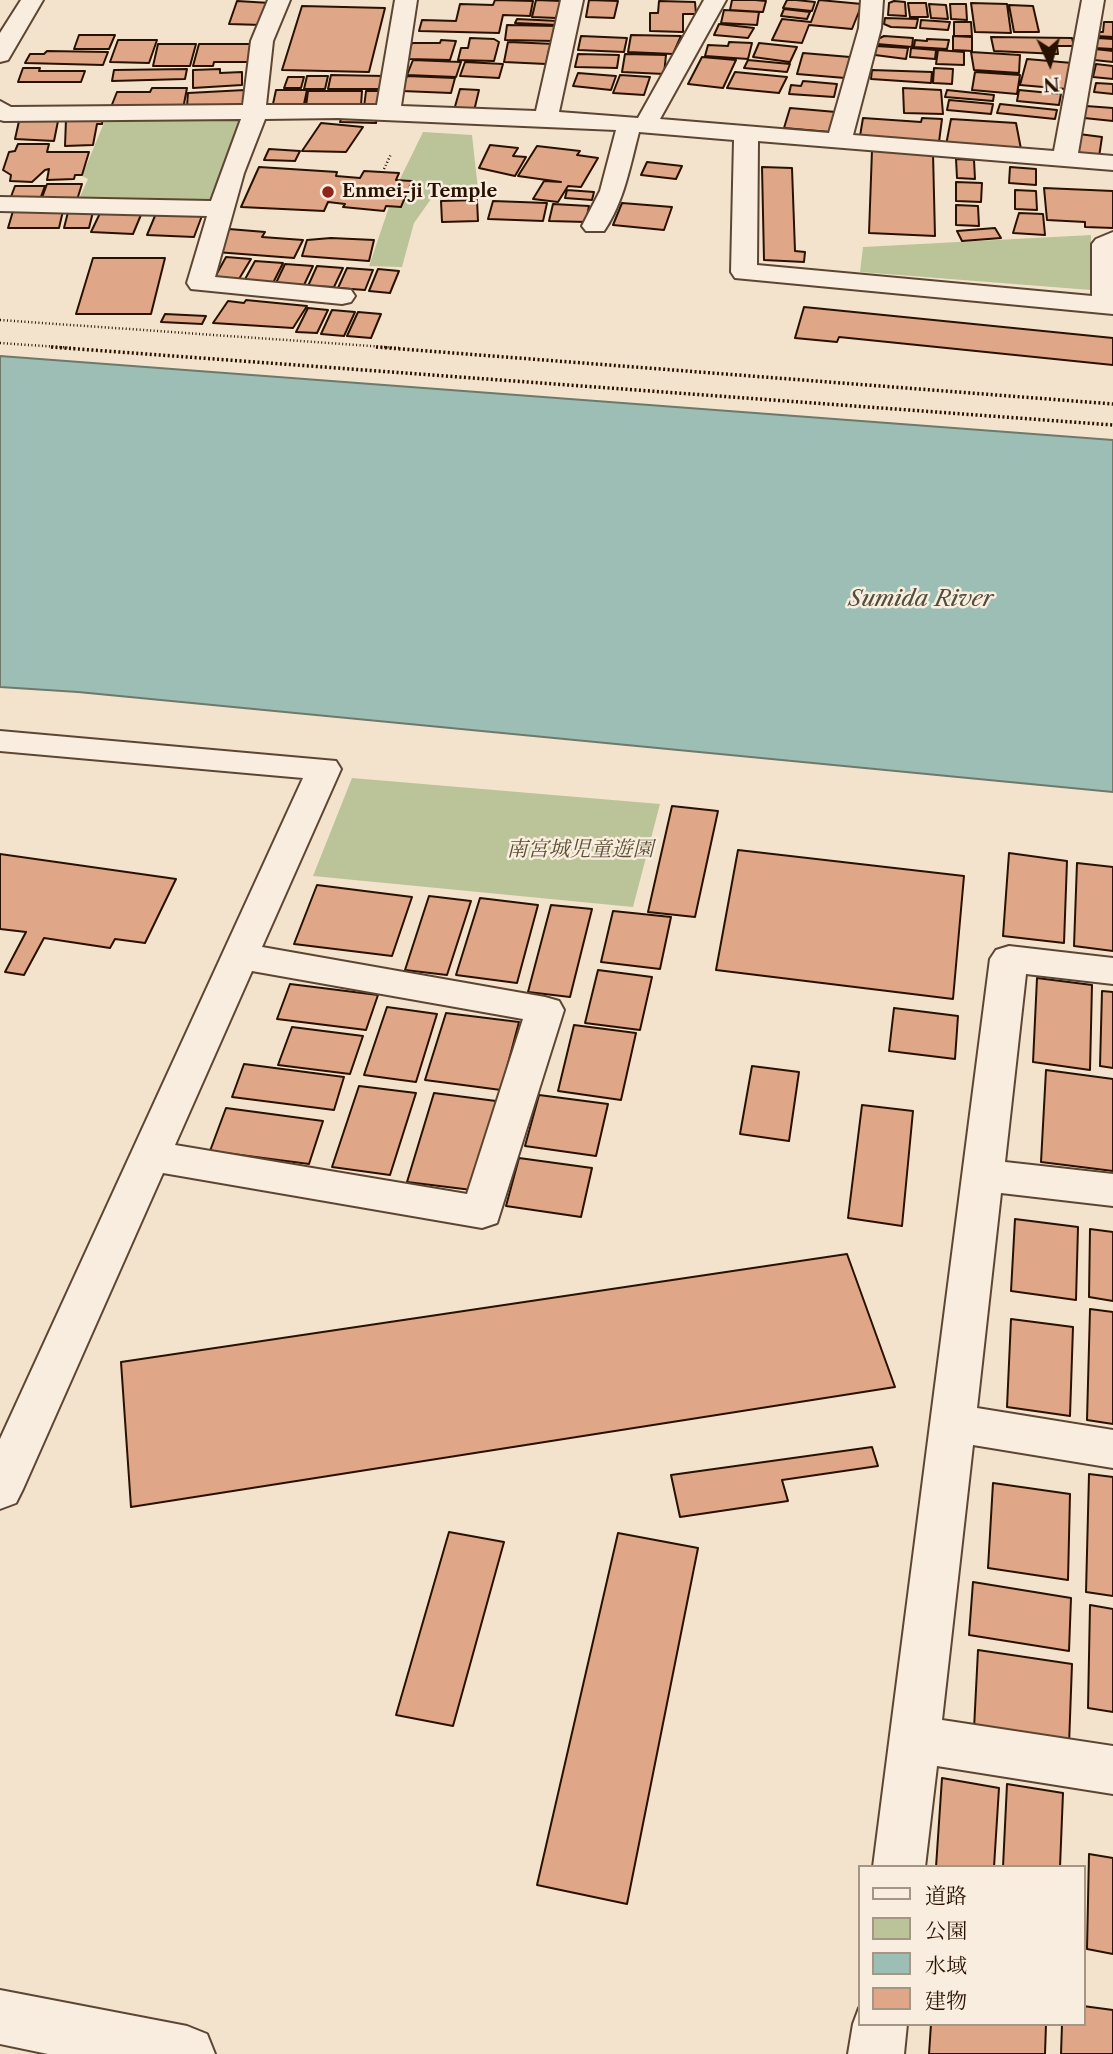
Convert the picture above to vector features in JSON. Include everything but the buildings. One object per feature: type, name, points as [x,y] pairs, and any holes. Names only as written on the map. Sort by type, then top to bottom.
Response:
[{"type":"street","points":[[0,55],[22,12],[32,0]]},
{"type":"street","points":[[279,0],[262,41],[252,127],[222,209],[200,283],[342,296]]},
{"type":"street","points":[[388,112],[406,0]]},
{"type":"street","points":[[546,118],[572,0]]},
{"type":"street","points":[[595,226],[612,191],[637,125],[715,0]]},
{"type":"street","points":[[839,141],[870,28],[872,0]]},
{"type":"street","points":[[1065,159],[1093,0]]},
{"type":"street","points":[[1,114],[255,110],[546,118],[1113,163]]},
{"type":"street","points":[[746,134],[744,272],[1109,306],[1105,244],[1113,240]]},
{"type":"street","points":[[0,204],[222,209]]},
{"type":"street","points":[[0,741],[324,769],[0,1489]]},
{"type":"street","points":[[150,1156],[482,1212],[545,1010],[240,956]]},
{"type":"street","points":[[900,1865],[1009,959],[1113,971]]},
{"type":"street","points":[[983,1175],[1113,1190]]},
{"type":"street","points":[[954,1423],[1113,1449]]},
{"type":"street","points":[[915,1739],[1113,1770]]},
{"type":"street","points":[[0,2017],[175,2053]]},
{"type":"street","points":[[876,2054],[880,2026]]},
{"type":"path","points":[[0,320],[717,370],[1113,404]]},
{"type":"path","points":[[0,343],[1113,425]]},
{"type":"green space","points":[[248,114],[212,206],[78,201],[88,179],[82,176],[106,118]]},
{"type":"green space","points":[[423,132],[472,135],[479,198],[431,199],[414,223],[402,267],[369,266],[389,207],[402,208],[415,180],[400,179]]},
{"type":"green space","points":[[1091,235],[1091,290],[860,272],[863,247]]},
{"type":"green space","name":"南宮城児童遊園","points":[[352,778],[660,804],[633,907],[313,876]]},
{"type":"water","name":"Sumida River","points":[[0,356],[1113,440],[1113,792],[78,692],[0,687]]},
{"type":"place","name":"Enmei-ji Temple","points":[[328,192]]}]
